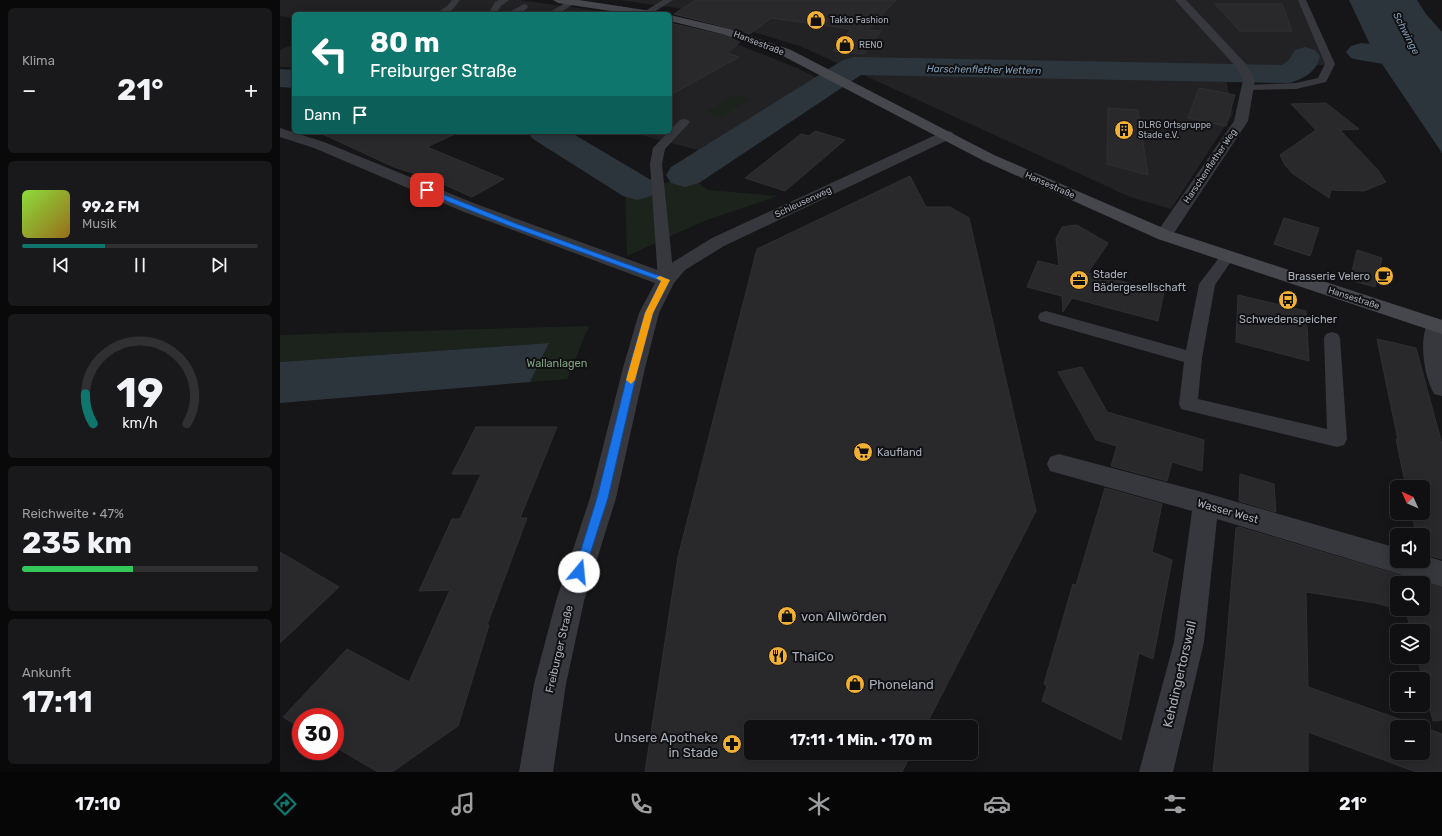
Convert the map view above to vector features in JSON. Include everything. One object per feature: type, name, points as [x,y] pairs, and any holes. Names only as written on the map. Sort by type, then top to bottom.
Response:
[{"type":"main road","points":[[558,0],[617,12]]},
{"type":"main road","name":"Hansestraße","points":[[672,18],[726,31],[787,54],[947,135],[989,158],[1164,235],[1439,326]]},
{"type":"street","points":[[1180,0],[1246,78]]},
{"type":"street","name":"Harschenflether Weg","points":[[1164,235],[1241,121],[1246,78]]},
{"type":"street","points":[[280,132],[319,145],[470,208],[666,280]]},
{"type":"street","name":"Schleusenweg","points":[[666,280],[679,266],[718,242],[947,135]]},
{"type":"street","name":"Freiburger Straße","points":[[536,772],[550,684],[570,601],[603,498],[634,368],[649,313],[666,280]]},
{"type":"street","points":[[1439,326],[1433,355],[1442,388]]},
{"type":"street","name":"Wasser West","points":[[1058,464],[1206,504],[1390,559]]},
{"type":"street","name":"Kehdingertorswall","points":[[1156,772],[1189,642],[1206,504]]},
{"type":"street","name":"Wasser West","points":[[1422,568],[1442,574]]},
{"type":"lane","points":[[443,12],[450,8],[456,0]]},
{"type":"lane","points":[[493,12],[498,4],[505,0]]},
{"type":"lane","points":[[651,12],[668,0]]},
{"type":"lane","points":[[1246,78],[1296,86],[1322,80],[1330,64],[1302,0]]},
{"type":"lane","points":[[554,12],[573,2]]},
{"type":"lane","points":[[514,12],[524,7]]},
{"type":"lane","points":[[666,280],[656,164],[658,148],[684,122]]},
{"type":"lane","points":[[1227,257],[1208,284],[1193,358],[1188,404],[1337,439],[1332,338]]},
{"type":"lane","points":[[1046,318],[1193,358]]},
{"type":"shaded area","points":[[280,0],[519,0],[606,12],[292,12],[292,18],[280,16]]},
{"type":"shaded area","points":[[618,0],[1301,0],[1325,65],[1223,65],[1233,114],[1171,209],[1130,197],[802,47],[677,8]]},
{"type":"shaded area","points":[[672,24],[714,35],[797,68],[817,78],[701,151],[637,134],[672,134]]},
{"type":"shaded area","points":[[292,45],[292,67],[280,67],[280,50]]},
{"type":"green space","points":[[736,94],[751,99],[721,117],[706,112]]},
{"type":"green space","points":[[689,177],[708,190],[778,196],[704,221],[627,256],[625,186],[633,191]]},
{"type":"green space","name":"Wallanlagen","points":[[589,326],[567,379],[530,382],[549,343],[280,362],[280,335]]},
{"type":"water","name":"Schwinge","points":[[1349,0],[1417,0],[1426,14],[1442,32],[1442,153],[1372,49]]},
{"type":"water","points":[[549,343],[530,382],[280,403],[280,362]]},
{"type":"building","points":[[696,0],[896,0],[868,30],[881,31],[864,54],[833,51],[851,29],[771,18],[750,34],[674,14]]},
{"type":"building","points":[[1215,4],[1282,4],[1292,31],[1240,31]]},
{"type":"building","points":[[672,23],[722,35],[740,42],[727,53],[739,57],[672,94]]},
{"type":"building","points":[[1199,88],[1235,95],[1226,126],[1188,118]]},
{"type":"building","points":[[1326,103],[1359,129],[1340,130],[1377,169],[1386,182],[1364,191],[1331,190],[1329,198],[1293,174],[1285,165],[1280,155],[1316,130],[1291,104]]},
{"type":"building","name":"DLRG Ortsgruppe Stade e.V.","points":[[1108,108],[1138,110],[1148,175],[1107,164]]},
{"type":"building","points":[[815,131],[845,140],[785,191],[745,178],[801,134],[809,136]]},
{"type":"building","points":[[322,134],[455,134],[427,147],[504,179],[472,197],[432,179],[394,167]]},
{"type":"building","name":"Kaufland","points":[[910,176],[926,207],[950,207],[969,218],[1036,511],[929,720],[744,720],[744,760],[908,760],[902,772],[645,772],[678,557],[757,249]]},
{"type":"building","points":[[1284,218],[1319,228],[1310,256],[1274,244]]},
{"type":"building","points":[[1077,225],[1108,243],[1088,273],[1164,292],[1158,321],[1072,298],[1063,312],[1062,296],[1027,287],[1038,261],[1059,266],[1056,239],[1062,227]]},
{"type":"building","points":[[1357,250],[1382,258],[1375,287],[1350,280]]},
{"type":"building","points":[[1238,295],[1306,311],[1309,361],[1236,342]]},
{"type":"building","points":[[1377,339],[1416,348],[1442,444],[1442,559],[1430,556],[1430,528],[1415,528],[1413,520],[1430,520],[1430,480],[1405,480],[1396,439],[1398,440]]},
{"type":"building","points":[[1082,367],[1107,412],[1204,440],[1202,471],[1172,462],[1167,481],[1111,466],[1117,446],[1096,440],[1058,372]]},
{"type":"building","points":[[476,427],[557,427],[520,518],[527,518],[487,625],[489,625],[458,726],[392,772],[378,772],[344,752],[344,708],[292,708],[292,722],[283,717],[347,649],[409,682],[450,590],[419,591],[452,519],[460,519],[481,474],[452,474]]},
{"type":"building","points":[[1240,474],[1274,484],[1276,512],[1239,501]]},
{"type":"building","points":[[1105,488],[1162,504],[1152,552],[1172,560],[1153,659],[1139,653],[1121,740],[1042,701],[1047,686],[1044,684],[1073,584],[1076,585]]},
{"type":"building","points":[[1239,527],[1402,576],[1390,576],[1390,607],[1376,603],[1306,592],[1308,687],[1402,720],[1390,720],[1390,760],[1430,760],[1430,730],[1442,734],[1442,772],[1416,772],[1308,732],[1308,772],[1213,772],[1226,651],[1236,528]]},
{"type":"building","points":[[280,552],[339,587],[280,643]]},
{"type":"building","points":[[1430,584],[1442,588],[1442,720],[1433,721],[1430,709],[1430,672],[1421,672],[1419,664],[1430,664],[1430,624],[1409,624],[1407,616],[1430,616]]},
{"type":"waterway","name":"Harschenflether Wettern","points":[[1361,52],[1419,58]]},
{"type":"waterway","name":"Harschenflether Wettern","points":[[685,175],[854,66],[1288,74],[1301,65],[1305,56]]},
{"type":"waterway","name":"Harschenflether Wettern","points":[[280,78],[292,79]]},
{"type":"waterway","name":"Harschenflether Wettern","points":[[548,134],[637,188]]},
{"type":"slow traffic","points":[[631,380],[649,313],[666,280],[660,278]]},
{"type":"place","name":"Takko Fashion","points":[[816,20]]},
{"type":"place","name":"RENO","points":[[845,45]]},
{"type":"place","name":"DLRG Ortsgruppe Stade e.V.","points":[[1124,130]]},
{"type":"place","name":"Brasserie Velero","points":[[1384,276]]},
{"type":"place","name":"Stader Bädergesellschaft","points":[[1079,280]]},
{"type":"place","name":"Schwedenspeicher","points":[[1288,300]]},
{"type":"place","name":"Kaufland","points":[[863,452]]},
{"type":"place","name":"von Allwörden","points":[[787,616]]},
{"type":"place","name":"ThaiCo","points":[[778,656]]},
{"type":"place","name":"Phoneland","points":[[855,684]]},
{"type":"place","name":"Unsere Apotheke in Stade","points":[[732,744]]},
{"type":"route","points":[[427,190],[470,208],[610,261],[666,280],[649,313],[634,368],[603,498],[579,572]]}]
